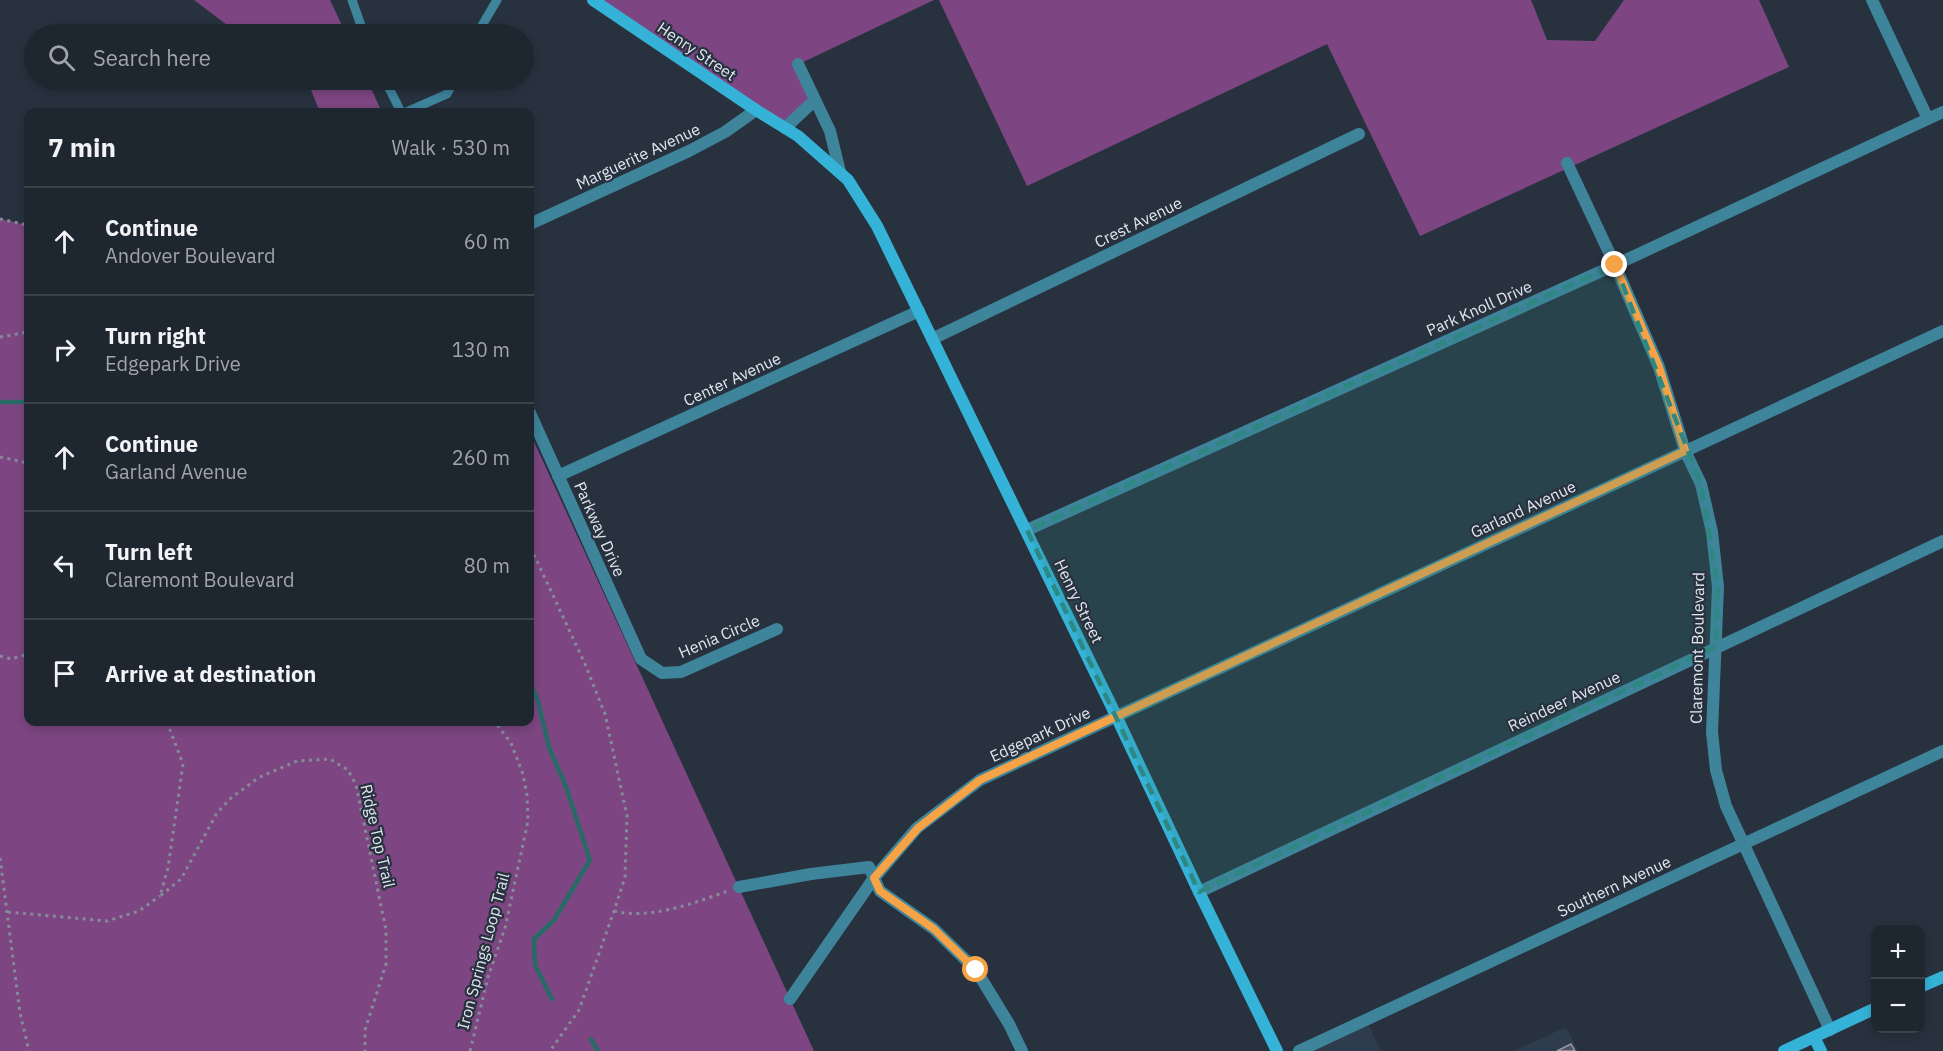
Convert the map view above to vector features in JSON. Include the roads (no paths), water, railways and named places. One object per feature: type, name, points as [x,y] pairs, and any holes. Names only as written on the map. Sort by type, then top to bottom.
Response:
[{"type":"street","name":"Henry Street","points":[[593,0],[798,136],[848,180],[877,226],[1027,530],[1277,1051]]},
{"type":"street","points":[[1872,0],[1928,119]]},
{"type":"street","name":"Henry Street","points":[[798,64],[830,132],[840,172]]},
{"type":"street","points":[[785,128],[815,100]]},
{"type":"street","name":"Marguerite Avenue","points":[[534,222],[698,146],[725,132],[756,110]]},
{"type":"street","name":"Park Knoll Drive","points":[[1027,530],[1615,265],[1943,112]]},
{"type":"street","name":"Crest Avenue","points":[[932,339],[1359,134]]},
{"type":"street","name":"Claremont Boulevard","points":[[1567,163],[1615,265],[1659,367],[1685,451],[1701,484],[1712,532],[1718,587],[1712,732],[1716,770],[1726,806],[1830,1030]]},
{"type":"street","name":"Center Avenue","points":[[558,476],[919,311]]},
{"type":"street","name":"Garland Avenue","points":[[1117,717],[1943,331]]},
{"type":"street","name":"Parkway Drive","points":[[534,421],[641,659]]},
{"type":"street","name":"Reindeer Avenue","points":[[1199,892],[1943,541]]},
{"type":"street","name":"Henia Circle","points":[[641,659],[662,673],[681,672],[777,629]]},
{"type":"street","name":"Edgepark Drive","points":[[790,999],[874,878],[918,828],[980,780],[1117,717]]},
{"type":"street","name":"Southern Avenue","points":[[1299,1051],[1943,751]]},
{"type":"street","points":[[739,887],[811,874],[869,867],[880,891],[934,929],[976,970],[1009,1024],[1022,1051]]},
{"type":"street","points":[[1925,985],[1943,977]]},
{"type":"street","points":[[1784,1051],[1871,1010]]},
{"type":"street","points":[[1814,1037],[1821,1051]]},
{"type":"lane","points":[[352,0],[360,24]]},
{"type":"lane","points":[[483,24],[496,0]]},
{"type":"lane","points":[[390,90],[399,108]]},
{"type":"lane","points":[[415,108],[447,94],[449,90]]},
{"type":"waterway","points":[[0,402],[24,402]]},
{"type":"waterway","points":[[534,692],[549,747],[566,787],[590,860],[554,920],[534,939],[535,965],[552,999]]},
{"type":"waterway","points":[[591,1039],[598,1051]]}]
